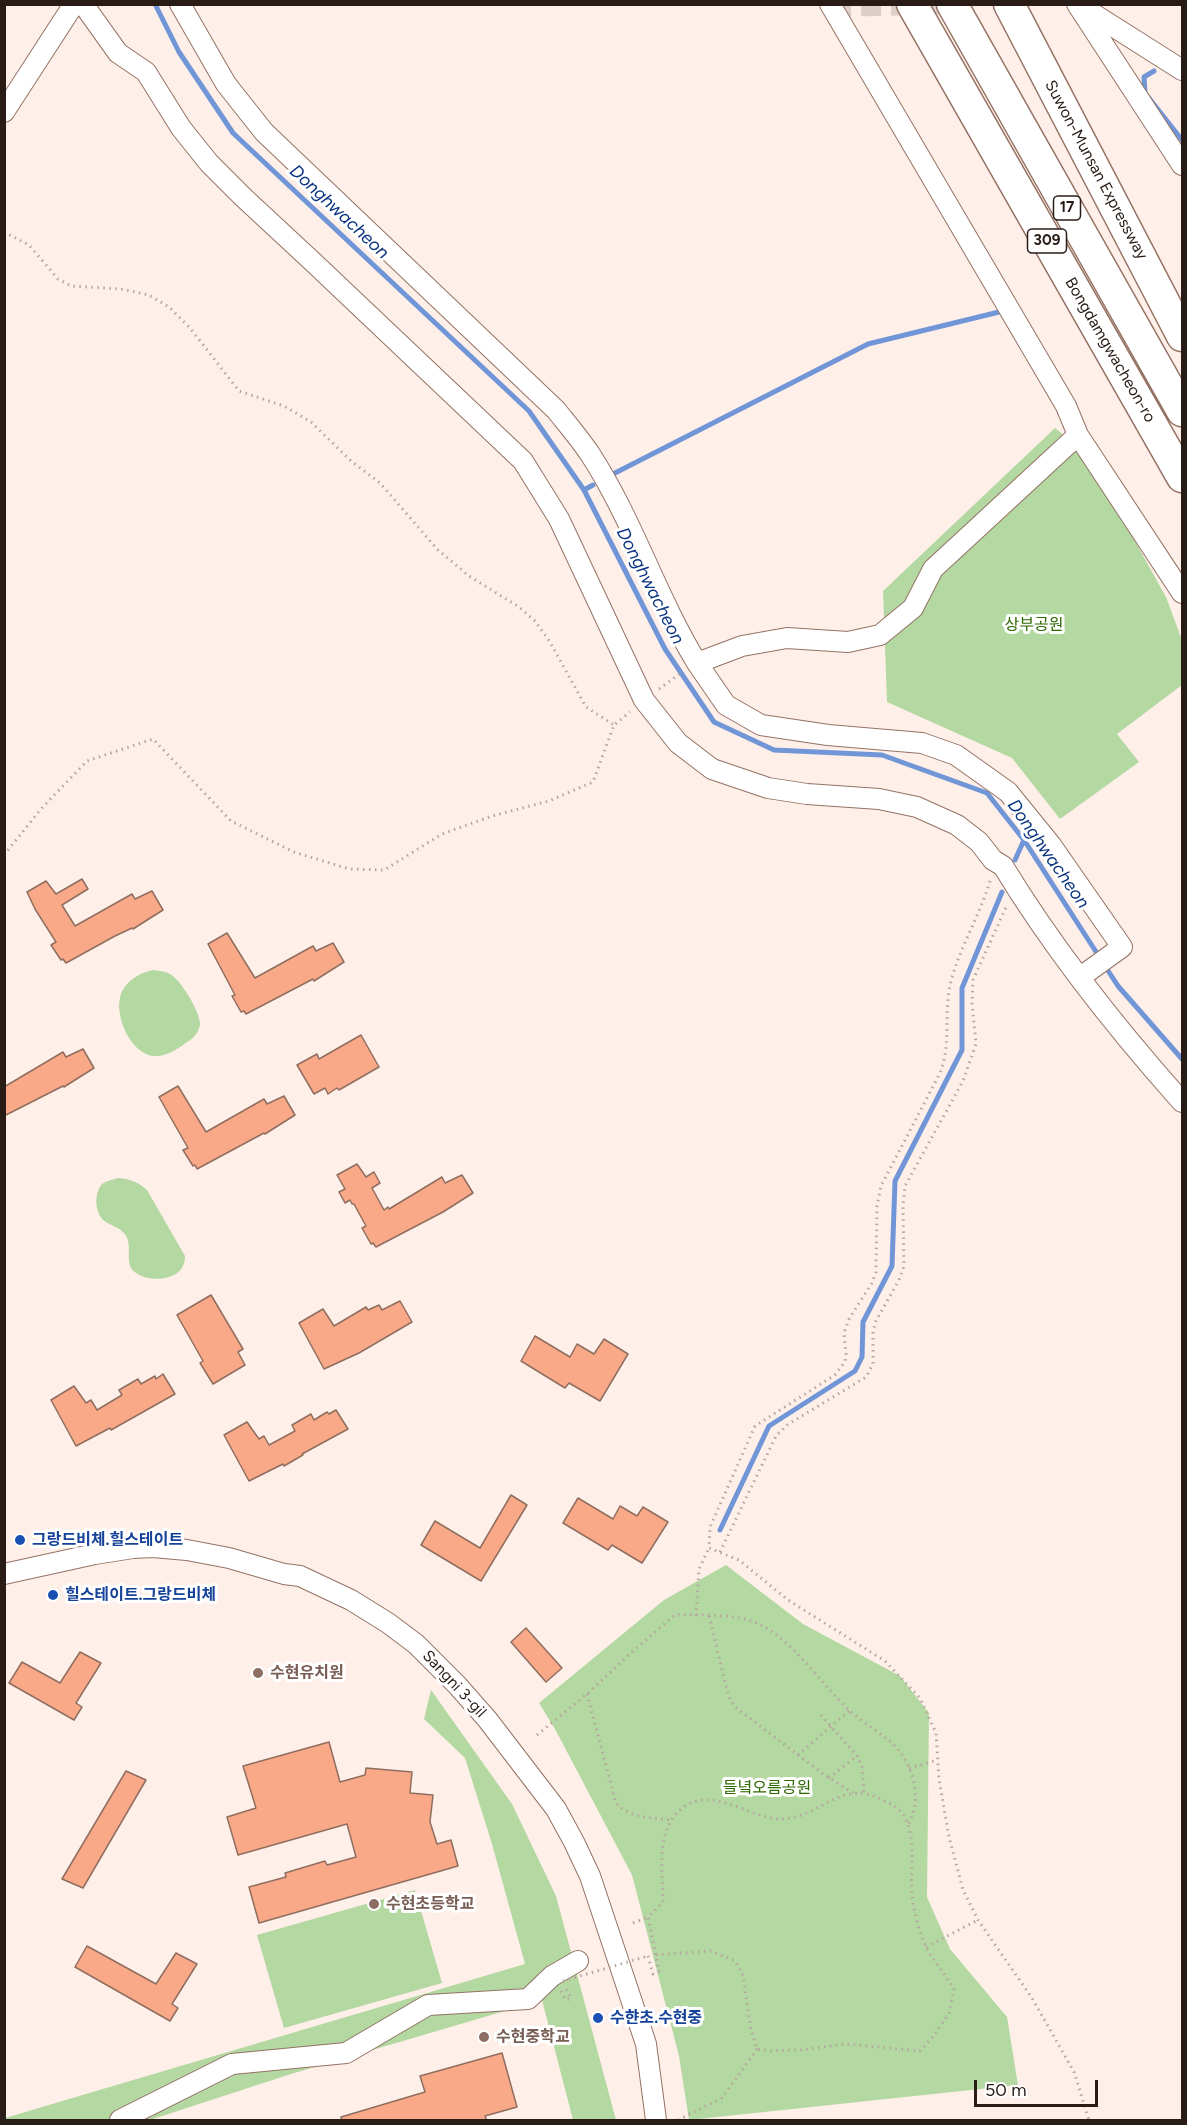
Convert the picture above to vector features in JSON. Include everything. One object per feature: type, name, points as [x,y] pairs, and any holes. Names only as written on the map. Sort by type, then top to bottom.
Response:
[{"type":"highway","name":"Bongdamgwacheon-ro","points":[[912,4],[1182,477]]},
{"type":"highway","name":"17","points":[[952,4],[1182,411]]},
{"type":"highway","name":"Suwon-Munsan Expressway","points":[[1009,4],[1182,336]]},
{"type":"highway","points":[[1023,4],[1182,298]]},
{"type":"street","points":[[180,4],[226,84],[264,132],[548,402],[590,453],[613,494],[693,665],[726,705],[760,725],[828,735],[922,743],[956,754],[1008,792],[1051,845],[1122,947],[1083,976]]},
{"type":"street","points":[[830,4],[1066,406],[1078,435],[1182,594]]},
{"type":"street","points":[[1078,4],[1182,70]]},
{"type":"street","points":[[1078,4],[1182,165]]},
{"type":"street","points":[[4,112],[75,8],[118,53],[146,72],[181,128],[210,163],[243,197],[523,461],[559,519],[647,698],[678,743],[712,769],[768,788],[807,794],[879,799],[917,807],[957,825],[979,842],[993,860],[1003,866],[1047,935],[1083,976],[1158,1075],[1182,1102]]},
{"type":"street","points":[[693,665],[742,646],[787,638],[848,642],[880,635],[913,608],[933,569],[1078,435]]},
{"type":"street","name":"Sangni 3-gil","points":[[4,1574],[133,1548],[187,1550],[300,1576],[361,1606],[416,1644],[487,1719],[556,1809],[574,1842],[590,1876],[646,2044],[656,2121]]},
{"type":"street","points":[[120,2121],[232,2064],[346,2053],[428,2005],[528,1999],[552,1976],[578,1961]]},
{"type":"path","points":[[4,232],[29,245],[58,279],[71,286],[149,295],[169,307],[190,328],[239,391],[284,406],[311,422],[351,461],[380,483],[437,549],[469,576],[519,607],[536,621],[586,706],[614,725]]},
{"type":"path","points":[[4,855],[41,809],[87,761],[153,738],[231,821],[294,852],[349,869],[384,870],[442,834],[492,816],[549,801],[593,782],[614,725],[693,665]]},
{"type":"path","points":[[696,1616],[699,1569],[708,1548],[710,1527],[755,1426],[835,1375],[845,1362],[844,1333],[849,1319],[872,1283],[876,1272],[877,1206],[881,1186],[946,1059],[947,996],[990,883],[993,860]]},
{"type":"path","points":[[720,1552],[776,1436],[787,1425],[866,1377],[873,1364],[873,1332],[876,1321],[899,1280],[904,1266],[905,1186],[963,1081],[976,1044],[972,1003],[974,980],[1015,886]]},
{"type":"path","points":[[708,1548],[739,1560],[788,1600],[885,1661],[920,1698],[936,1732],[939,1779],[949,1837],[963,1890],[978,1920],[1032,1998],[1074,2072],[1089,2121]]},
{"type":"path","points":[[537,1735],[587,1694],[671,1618],[682,1615],[747,1619],[776,1635],[849,1711],[900,1750],[909,1767],[914,1786],[916,1806],[908,1825]]},
{"type":"path","points":[[709,1616],[729,1697],[735,1707],[829,1778],[853,1793]]},
{"type":"path","points":[[587,1694],[616,1803],[621,1808],[649,1818],[672,1820]]},
{"type":"path","points":[[798,1755],[849,1711]]},
{"type":"path","points":[[821,1715],[857,1756],[862,1766],[864,1794]]},
{"type":"path","points":[[829,1778],[857,1756]]},
{"type":"path","points":[[909,1767],[938,1760]]},
{"type":"path","points":[[633,1923],[648,1917],[663,1902],[662,1846],[666,1830],[678,1812],[688,1804],[700,1800],[734,1804],[781,1819],[795,1817],[843,1795],[853,1793],[875,1796],[897,1808],[908,1825],[911,1835],[912,1896],[926,1947],[954,1989],[949,2013],[920,2051],[846,2044],[800,2050],[757,2049]]},
{"type":"path","points":[[563,1981],[648,1956],[653,1974],[659,1971],[648,1917]]},
{"type":"path","points":[[926,1947],[978,1920]]},
{"type":"path","points":[[654,1955],[711,1951],[735,1961],[743,1975],[751,2030],[757,2049]]},
{"type":"path","points":[[678,2120],[722,2098],[757,2049]]},
{"type":"green space","name":"상부공원","points":[[1055,428],[1086,453],[1166,597],[1182,640],[1182,685],[1117,734],[1139,762],[1060,819],[1012,758],[887,702],[883,591]]},
{"type":"green space","points":[[153,970],[168,973],[174,977],[193,1004],[200,1024],[192,1039],[172,1052],[158,1056],[146,1054],[132,1042],[123,1025],[119,1006],[120,998],[128,983],[137,976]]},
{"type":"green space","points":[[118,1178],[134,1181],[147,1190],[185,1256],[178,1272],[171,1276],[153,1279],[136,1273],[131,1268],[126,1236],[100,1217],[96,1203],[101,1185]]},
{"type":"green space","name":"들녘오름공원","points":[[726,1565],[803,1624],[900,1676],[929,1713],[927,1897],[950,1949],[1007,2017],[1018,2085],[689,2120],[679,2056],[632,1875],[539,1703],[664,1600]]},
{"type":"green space","points":[[431,1690],[512,1804],[556,1896],[616,2120],[573,2120],[542,2000],[291,2074],[150,2120],[5,2120],[5,2118],[525,1964],[492,1844],[465,1758],[424,1719]]},
{"type":"green space","points":[[415,1890],[442,1983],[284,2028],[257,1935]]},
{"type":"building","points":[[82,879],[88,889],[62,905],[75,926],[132,894],[135,899],[152,891],[163,910],[133,929],[115,936],[66,963],[63,959],[61,960],[51,945],[56,942],[27,892],[46,881],[56,894]]},
{"type":"building","points":[[227,933],[255,978],[313,946],[316,951],[333,943],[344,962],[314,981],[313,979],[246,1014],[244,1011],[241,1012],[232,996],[235,995],[208,944]]},
{"type":"building","points":[[361,1035],[379,1067],[339,1090],[337,1088],[328,1094],[325,1088],[314,1094],[297,1065],[317,1054],[319,1059]]},
{"type":"building","points":[[83,1049],[94,1068],[64,1087],[4,1116],[4,1087],[63,1052],[66,1057]]},
{"type":"building","points":[[178,1086],[206,1132],[264,1099],[267,1104],[284,1096],[295,1115],[265,1134],[197,1169],[183,1150],[188,1148],[159,1097]]},
{"type":"building","points":[[357,1164],[366,1177],[374,1172],[380,1183],[372,1188],[384,1210],[442,1177],[445,1183],[462,1175],[473,1193],[443,1212],[376,1247],[373,1243],[371,1244],[362,1228],[366,1226],[354,1204],[350,1200],[345,1203],[339,1192],[345,1189],[337,1175]]},
{"type":"building","points":[[211,1295],[243,1349],[238,1352],[245,1365],[213,1384],[200,1363],[203,1361],[177,1315]]},
{"type":"building","points":[[400,1301],[412,1322],[359,1353],[324,1369],[299,1323],[323,1309],[334,1326],[366,1307],[368,1310],[379,1305],[382,1310]]},
{"type":"building","points":[[535,1336],[570,1357],[577,1344],[594,1354],[604,1339],[628,1354],[600,1401],[569,1383],[565,1388],[521,1361]]},
{"type":"building","points":[[163,1374],[175,1394],[111,1430],[110,1428],[76,1446],[51,1400],[74,1386],[86,1403],[91,1400],[97,1410],[122,1395],[119,1390],[138,1379],[141,1384]]},
{"type":"building","points":[[336,1410],[348,1429],[284,1466],[283,1464],[249,1481],[224,1435],[247,1422],[259,1439],[264,1436],[269,1445],[295,1431],[292,1425],[311,1414],[314,1420],[327,1412],[329,1414]]},
{"type":"building","points":[[511,1495],[527,1505],[481,1581],[421,1545],[435,1521],[480,1548]]},
{"type":"building","points":[[578,1498],[613,1519],[620,1506],[637,1516],[643,1507],[668,1522],[642,1563],[612,1545],[608,1550],[563,1523]]},
{"type":"building","points":[[526,1628],[562,1668],[546,1682],[511,1642]]},
{"type":"building","points":[[80,1652],[101,1663],[76,1703],[82,1707],[74,1720],[9,1683],[22,1662],[60,1683]]},
{"type":"building","points":[[329,1742],[340,1782],[365,1775],[366,1768],[412,1772],[410,1793],[433,1795],[430,1822],[437,1844],[451,1840],[458,1866],[259,1923],[249,1887],[286,1877],[285,1873],[325,1861],[327,1865],[356,1857],[347,1824],[238,1855],[227,1817],[256,1808],[243,1766]]},
{"type":"building","points":[[126,1771],[146,1780],[83,1888],[62,1879]]},
{"type":"building","points":[[87,1946],[156,1984],[176,1953],[197,1964],[172,2004],[178,2008],[170,2021],[75,1967]]},
{"type":"building","points":[[502,2053],[517,2107],[485,2116],[487,2121],[342,2121],[341,2117],[425,2092],[420,2076]]},
{"type":"waterway","name":"Donghwacheon","points":[[155,4],[179,52],[233,133],[529,411],[584,490],[665,649],[714,722],[774,750],[882,755],[987,793],[1024,840],[1100,958]]},
{"type":"waterway","points":[[1154,71],[1144,77],[1145,93],[1182,140]]},
{"type":"waterway","points":[[615,473],[868,344],[999,312]]},
{"type":"waterway","points":[[584,490],[593,485]]},
{"type":"waterway","points":[[1015,860],[1024,840]]},
{"type":"waterway","points":[[720,1530],[769,1426],[855,1371],[862,1357],[863,1322],[892,1266],[895,1181],[962,1050],[962,988],[1002,892]]},
{"type":"waterway","name":"Donghwacheon","points":[[1105,966],[1118,986],[1182,1059]]},
{"type":"tunnel","points":[[831,7],[973,4]]},
{"type":"place","name":"그랑드비체.힐스테이트","points":[[20,1540]]},
{"type":"place","name":"힐스테이트.그랑드비체","points":[[53,1595]]},
{"type":"place","name":"수현유치원","points":[[258,1673]]},
{"type":"place","name":"수현초등학교","points":[[374,1904]]},
{"type":"place","name":"수햔초.수현중","points":[[598,2018]]},
{"type":"place","name":"수현중학교","points":[[484,2037]]}]
